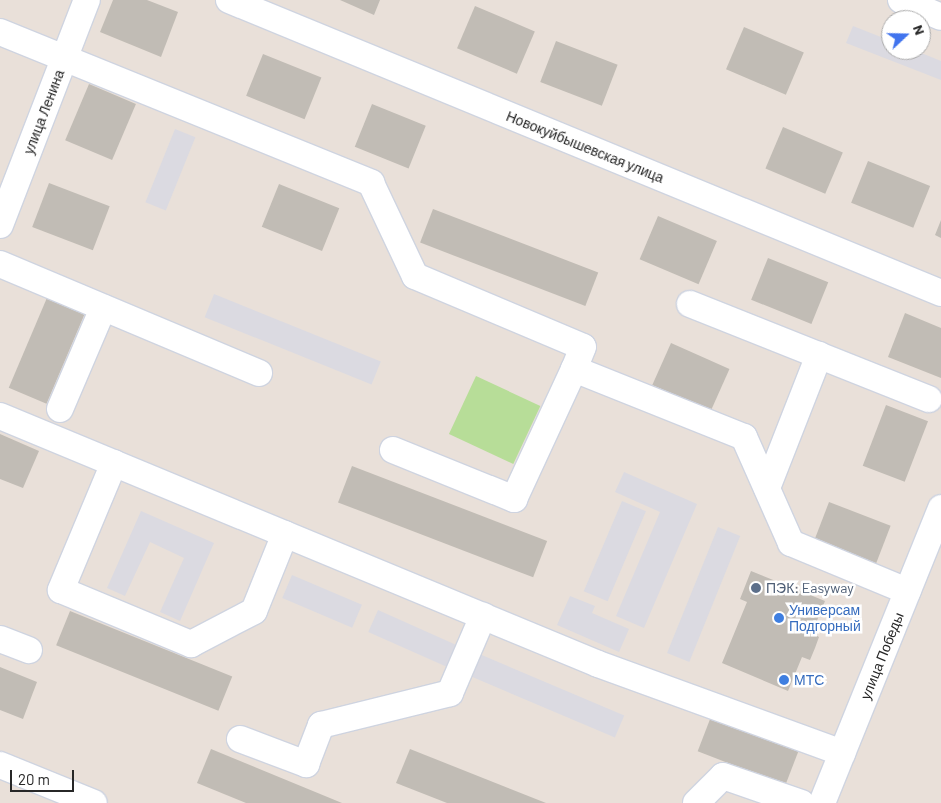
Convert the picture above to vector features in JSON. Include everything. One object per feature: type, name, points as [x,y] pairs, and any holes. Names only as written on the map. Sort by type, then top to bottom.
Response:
[{"type":"street","name":"улица Ленина","points":[[0,225],[87,0]]},
{"type":"street","name":"Новокуйбышевская улица","points":[[229,0],[941,293]]},
{"type":"street","points":[[901,0],[941,17]]},
{"type":"street","points":[[0,32],[371,183],[415,276],[583,347],[514,499],[393,450]]},
{"type":"street","points":[[0,264],[259,374]]},
{"type":"street","points":[[690,304],[929,399]]},
{"type":"street","points":[[60,409],[103,308]]},
{"type":"street","points":[[766,488],[819,356]]},
{"type":"street","points":[[574,369],[744,437],[791,543],[907,591]]},
{"type":"street","points":[[0,416],[483,616],[842,753]]},
{"type":"street","points":[[114,463],[61,590],[182,641],[190,644],[254,611],[285,534]]},
{"type":"street","name":"улица Победы","points":[[822,803],[941,508]]},
{"type":"street","points":[[240,738],[306,764],[322,725],[450,693],[483,616]]},
{"type":"street","points":[[0,639],[29,650]]},
{"type":"street","points":[[0,765],[94,803]]},
{"type":"street","points":[[696,803],[723,776],[801,803]]},
{"type":"shaded area","points":[[853,26],[881,37],[881,57],[846,43]]},
{"type":"shaded area","points":[[931,57],[941,61],[941,80],[890,60],[931,60]]},
{"type":"shaded area","points":[[175,129],[195,137],[166,210],[145,202]]},
{"type":"shaded area","points":[[214,294],[381,361],[372,385],[205,317]]},
{"type":"shaded area","points":[[624,472],[697,504],[644,628],[616,616],[660,512],[615,492]]},
{"type":"shaded area","points":[[622,501],[646,511],[608,601],[584,591]]},
{"type":"shaded area","points":[[141,511],[214,543],[180,621],[160,612],[184,558],[150,542],[125,596],[107,588]]},
{"type":"shaded area","points":[[718,527],[740,536],[689,662],[667,653]]},
{"type":"shaded area","points":[[292,575],[362,605],[352,628],[282,598]]},
{"type":"shaded area","points":[[570,596],[595,606],[592,613],[629,629],[619,652],[557,625]]},
{"type":"shaded area","points":[[378,610],[457,645],[448,667],[368,632]]},
{"type":"shaded area","points":[[477,653],[624,716],[615,738],[468,675]]},
{"type":"green space","points":[[476,376],[540,406],[513,464],[449,434]]},
{"type":"building","points":[[113,0],[147,0],[178,12],[161,57],[100,32]]},
{"type":"building","points":[[340,0],[380,0],[374,15]]},
{"type":"building","points":[[475,6],[535,31],[517,74],[457,48]]},
{"type":"building","points":[[744,27],[804,52],[786,95],[726,69]]},
{"type":"building","points":[[556,41],[618,65],[602,106],[540,82]]},
{"type":"building","points":[[263,54],[321,78],[305,119],[246,96]]},
{"type":"building","points":[[89,84],[136,104],[112,160],[65,140]]},
{"type":"building","points":[[372,104],[426,126],[409,168],[355,147]]},
{"type":"building","points":[[783,127],[843,152],[825,194],[765,168]]},
{"type":"building","points":[[868,161],[930,186],[913,228],[851,203]]},
{"type":"building","points":[[49,183],[110,206],[93,250],[32,227]]},
{"type":"building","points":[[279,184],[339,208],[322,251],[262,227]]},
{"type":"building","points":[[433,209],[598,272],[585,306],[420,243]]},
{"type":"building","points":[[658,216],[717,241],[699,284],[640,259]]},
{"type":"building","points":[[941,220],[941,238],[935,235]]},
{"type":"building","points":[[768,258],[828,282],[811,324],[751,300]]},
{"type":"building","points":[[49,293],[87,309],[46,404],[9,388]]},
{"type":"building","points":[[905,313],[941,328],[941,378],[888,357]]},
{"type":"building","points":[[671,343],[729,369],[711,411],[652,385]]},
{"type":"building","points":[[886,405],[928,421],[905,482],[863,466]]},
{"type":"building","points":[[0,434],[39,451],[23,488],[0,479]]},
{"type":"building","points":[[352,466],[547,541],[533,577],[338,502]]},
{"type":"building","points":[[829,502],[891,526],[874,569],[813,545]]},
{"type":"building","name":"Универсам Подгорный","points":[[751,571],[825,601],[812,633],[819,637],[815,648],[810,660],[802,657],[788,691],[722,663],[747,602],[740,599]]},
{"type":"building","points":[[70,611],[232,677],[218,711],[56,645]]},
{"type":"building","points":[[0,667],[37,682],[23,719],[0,710]]},
{"type":"building","points":[[712,714],[800,748],[785,785],[698,751]]},
{"type":"building","points":[[211,749],[342,803],[246,803],[197,783]]},
{"type":"building","points":[[410,749],[546,803],[447,803],[396,783]]},
{"type":"place","name":"ПЭК: Easyway","points":[[756,588]]},
{"type":"place","name":"Универсам Подгорный","points":[[779,618]]},
{"type":"place","name":"МТС","points":[[784,680]]}]
